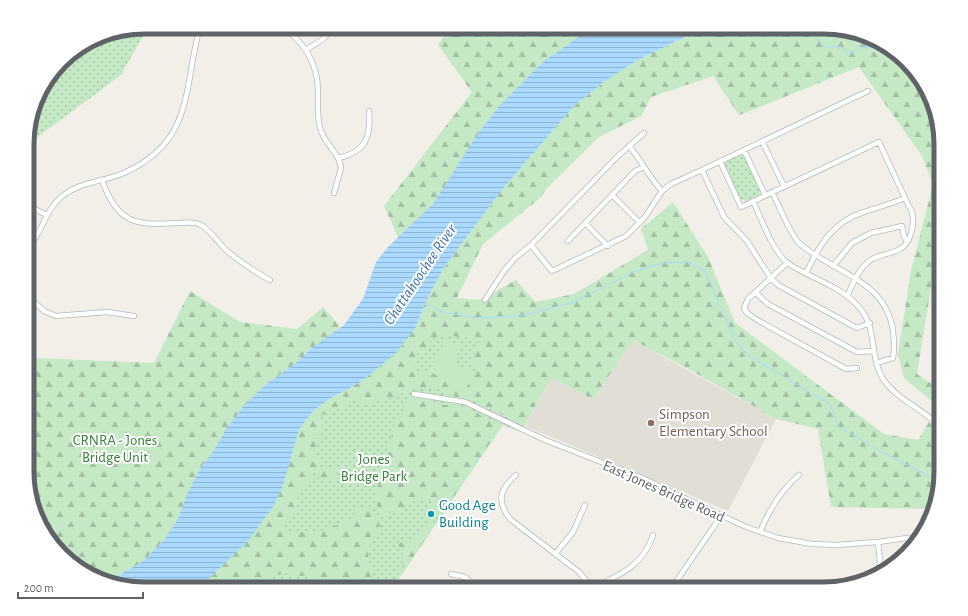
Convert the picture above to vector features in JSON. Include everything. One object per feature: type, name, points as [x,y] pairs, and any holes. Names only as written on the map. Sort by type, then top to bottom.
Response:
[{"type":"street","points":[[34,240],[47,215],[56,202],[69,192],[83,185],[126,172],[146,161],[161,148],[174,130],[186,102],[199,34]]},
{"type":"street","points":[[292,34],[306,50],[318,79],[320,128],[338,158],[341,168],[334,193]]},
{"type":"street","points":[[306,50],[323,39],[328,34]]},
{"type":"street","points":[[531,245],[552,271],[608,246],[626,236],[640,223],[662,191],[671,184],[868,91]]},
{"type":"street","points":[[338,158],[354,153],[365,142],[370,130],[369,111]]},
{"type":"street","points":[[485,300],[504,271],[616,157],[644,134]]},
{"type":"street","points":[[762,141],[784,186]]},
{"type":"street","points":[[720,161],[741,206],[879,142],[912,212],[913,220],[907,242],[900,249],[869,261],[856,278],[847,296]]},
{"type":"street","points":[[629,146],[644,167],[649,177],[662,191]]},
{"type":"street","points":[[744,150],[766,195]]},
{"type":"street","points":[[568,241],[635,171],[644,167]]},
{"type":"street","points":[[702,170],[724,217],[748,241],[770,277],[778,285],[857,328],[870,323]]},
{"type":"street","points":[[102,180],[111,203],[118,212],[128,218],[150,225],[186,223],[199,224],[210,232],[239,262],[270,280]]},
{"type":"street","points":[[772,192],[798,242],[814,256],[856,278],[877,294],[892,323],[895,349],[892,358],[876,363]]},
{"type":"street","points":[[612,195],[640,223]]},
{"type":"street","points":[[806,273],[814,256],[827,236],[848,218],[863,212],[887,206],[905,198]]},
{"type":"street","points":[[753,201],[772,240],[787,263],[847,296],[865,314],[870,323],[876,363],[887,384],[896,393],[934,420]]},
{"type":"street","points":[[34,209],[47,215]]},
{"type":"street","points":[[585,223],[608,246]]},
{"type":"street","points":[[833,266],[852,243],[871,233],[902,226],[907,242]]},
{"type":"street","points":[[787,263],[770,277],[748,299],[744,308],[747,313],[758,321],[846,369],[857,368]]},
{"type":"street","points":[[755,292],[768,304],[857,352],[873,351]]},
{"type":"street","points":[[34,302],[44,311],[56,316],[107,312],[134,316]]},
{"type":"street","name":"East Jones Bridge Road","points":[[414,394],[465,402],[545,440],[642,478],[721,516],[778,538],[812,544],[836,545],[878,542],[913,537]]},
{"type":"street","points":[[516,475],[505,484],[502,492],[501,503],[504,512],[510,519],[579,572],[588,582]]},
{"type":"street","points":[[760,532],[769,511],[789,483],[799,475]]},
{"type":"street","points":[[556,553],[573,532],[585,505]]},
{"type":"street","points":[[676,582],[721,516]]},
{"type":"street","points":[[606,582],[622,575],[637,564],[650,546],[653,535]]},
{"type":"street","points":[[878,542],[879,567]]},
{"type":"street","points":[[451,574],[465,577],[471,582]]},
{"type":"shaded area","name":"Simpson Elementary School","points":[[633,340],[776,419],[728,511],[525,426],[551,378],[593,399]]},
{"type":"green space","points":[[144,34],[121,75],[34,139],[38,115],[45,95],[61,71],[71,61],[83,52],[102,42],[122,36]]},
{"type":"green space","points":[[445,34],[592,34],[407,257],[384,206],[472,92],[438,45]]},
{"type":"green space","points":[[691,34],[839,35],[866,42],[885,52],[907,71],[923,95],[932,122],[934,136],[934,269],[917,374],[934,385],[934,403],[904,378],[898,354],[911,271],[933,184],[922,156],[859,67],[739,115],[713,76],[651,97],[641,116],[599,137],[547,188],[540,198],[483,244],[457,298],[480,300],[516,280],[535,302],[574,294],[648,250],[641,229],[673,202],[708,257],[735,323],[884,434],[918,440],[929,422],[934,427],[934,480],[928,509],[831,507],[818,429],[776,419],[685,367],[633,340],[593,399],[551,378],[521,432],[502,425],[508,416],[473,401],[427,387],[416,388],[406,391],[395,398],[385,398],[367,404],[353,401],[341,408],[335,407],[318,418],[323,428],[321,437],[314,440],[316,449],[313,451],[315,460],[321,458],[319,466],[335,470],[335,480],[317,478],[318,472],[309,471],[308,477],[313,478],[307,488],[299,490],[296,510],[291,519],[284,526],[289,533],[294,530],[297,533],[303,531],[313,533],[338,525],[341,520],[346,518],[348,521],[354,516],[358,507],[363,507],[365,510],[371,506],[382,530],[368,549],[369,565],[378,582],[314,582],[310,576],[294,576],[285,573],[269,578],[271,582],[210,582],[208,579],[248,541],[273,507],[283,485],[299,430],[312,412],[329,399],[362,381],[396,353],[416,327],[425,303],[443,269],[501,191],[574,106],[605,81],[638,60]],"holes":[[[443,335],[479,339],[481,344],[471,358],[472,366],[478,369],[464,391],[429,371],[417,374],[413,361],[417,354],[431,348],[430,339]]]},
{"type":"green space","points":[[739,154],[745,156],[760,191],[759,195],[746,201],[740,199],[724,165],[726,160]]},
{"type":"green space","name":"CRNRA - Jones Bridge Unit","points":[[190,291],[240,322],[297,329],[323,307],[340,326],[307,361],[181,519],[161,550],[120,579],[95,571],[71,555],[52,533],[42,514],[35,487],[34,472],[34,361],[35,358],[154,363]]},
{"type":"green space","name":"Jones Bridge Park","points":[[416,327],[502,330],[509,416],[397,582],[217,582],[293,457],[299,430]]},
{"type":"green space","points":[[446,339],[461,347],[454,362],[475,374],[464,391],[429,371]]},
{"type":"green space","points":[[414,397],[421,397],[441,405],[458,405],[502,425],[397,582],[392,582],[400,572],[403,563],[402,552],[398,544],[417,536],[424,530],[430,520],[433,523],[439,518],[433,511],[431,501],[418,501],[416,499],[401,511],[388,513],[385,519],[380,514],[376,493],[397,415],[401,420],[404,409],[403,404]]},
{"type":"water","name":"Chattahoochee River","points":[[583,34],[691,34],[638,60],[605,81],[574,106],[501,191],[443,269],[425,303],[416,327],[396,353],[362,381],[329,399],[312,412],[299,430],[283,485],[273,507],[248,541],[205,582],[144,582],[114,578],[143,561],[165,539],[178,519],[188,492],[201,467],[213,452],[226,429],[243,407],[265,385],[296,363],[313,347],[344,325],[363,299],[376,262],[388,247],[433,204],[477,135],[500,105],[543,62]]},
{"type":"waterway","points":[[811,34],[825,47],[841,47],[851,54],[861,47],[878,49]]},
{"type":"waterway","points":[[425,303],[443,312],[477,318],[526,315],[573,302],[636,271],[661,263],[688,262],[705,271],[735,340],[746,354],[830,404],[839,427],[880,451],[934,479]]},
{"type":"place","name":"Simpson Elementary School","points":[[651,423]]},
{"type":"place","name":"Good Age Building","points":[[431,514]]}]
